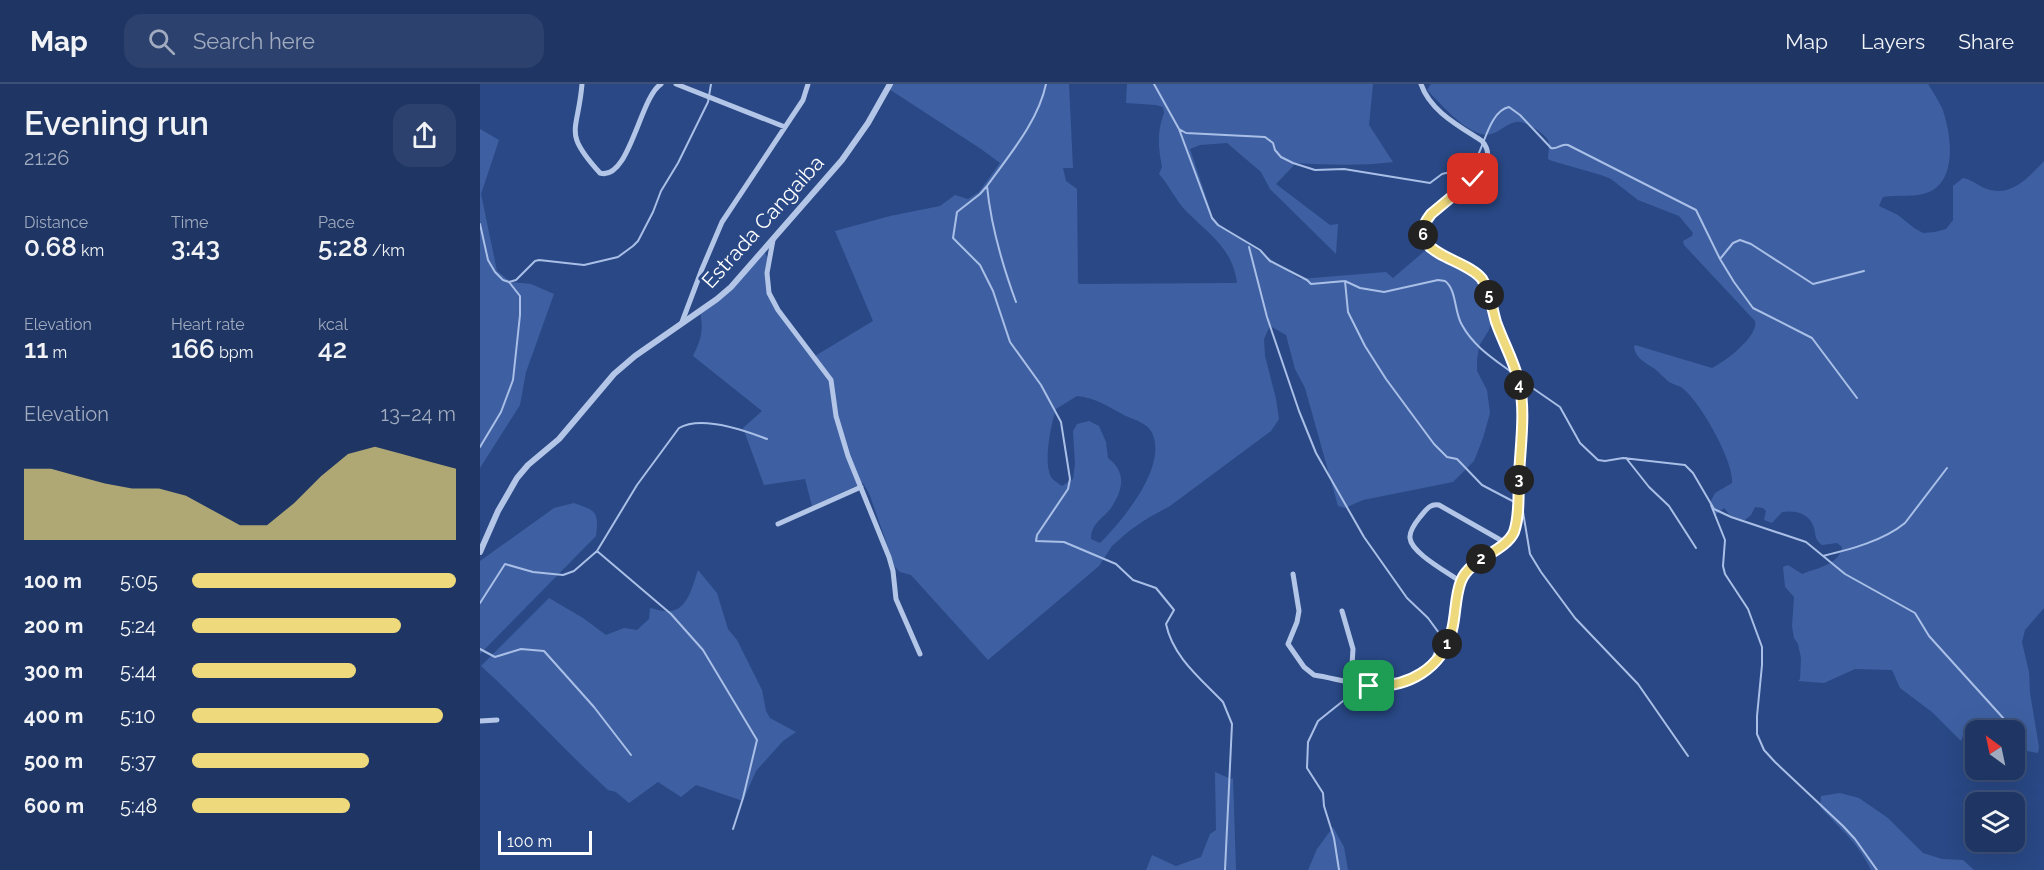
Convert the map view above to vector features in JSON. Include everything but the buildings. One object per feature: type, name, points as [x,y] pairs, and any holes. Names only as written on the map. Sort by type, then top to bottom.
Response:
[{"type":"street","points":[[582,84],[574,136],[584,155],[604,175],[610,173],[622,161],[651,95],[661,84]]},
{"type":"street","points":[[676,84],[785,128]]},
{"type":"street","points":[[682,322],[722,222],[803,100],[808,84]]},
{"type":"street","name":"Estrada Cangaiba","points":[[480,552],[498,511],[522,471],[559,439],[621,368],[726,292],[852,146],[890,84]]},
{"type":"street","points":[[1293,574],[1299,611],[1297,622],[1288,640],[1289,647],[1311,673],[1369,686],[1398,684],[1432,666],[1439,659],[1450,637],[1461,582],[1472,566],[1504,542],[1514,531],[1518,510],[1521,424],[1519,382],[1482,279],[1471,268],[1431,249],[1425,241],[1422,229],[1425,220],[1431,214],[1483,171],[1488,156],[1487,149],[1482,141],[1431,103],[1421,84]]},
{"type":"street","points":[[774,238],[767,273],[769,293],[778,310],[831,380],[840,431],[889,557],[896,599],[920,654]]},
{"type":"street","points":[[778,524],[861,487]]},
{"type":"street","points":[[1461,582],[1419,553],[1412,543],[1411,532],[1429,506],[1439,505],[1504,542]]},
{"type":"street","points":[[1342,611],[1353,650],[1351,681]]},
{"type":"street","points":[[480,722],[497,720]]},
{"type":"shaded area","points":[[891,84],[1069,84],[1073,168],[1063,168],[1066,181],[1077,189],[1078,283],[1237,283],[1235,271],[1225,251],[1183,208],[1159,174],[1162,167],[1159,140],[1163,107],[1126,103],[1127,84],[1373,84],[1369,125],[1393,162],[1344,165],[1296,163],[1276,184],[1330,225],[1338,224],[1336,254],[1270,189],[1261,172],[1227,143],[1200,145],[1190,149],[1214,221],[1300,279],[1386,272],[1393,278],[1427,249],[1465,268],[1483,283],[1489,299],[1492,319],[1489,330],[1479,346],[1477,371],[1487,390],[1490,413],[1474,461],[1453,482],[1363,500],[1345,508],[1338,506],[1305,388],[1295,369],[1286,335],[1270,326],[1264,339],[1265,356],[1279,419],[1271,431],[1170,506],[1129,531],[1112,546],[1099,566],[988,660],[911,575],[900,572],[895,567],[869,493],[863,483],[812,506],[805,479],[764,485],[743,428],[762,411],[693,356],[701,335],[700,312],[724,295],[764,250],[773,300],[783,312],[785,323],[815,356],[873,321],[835,231],[890,216],[940,206],[955,195],[968,199],[979,192],[1000,163],[889,89]],"holes":[[[1077,396],[1101,403],[1137,420],[1145,425],[1153,435],[1155,448],[1148,478],[1130,508],[1100,543],[1091,539],[1093,529],[1111,508],[1118,495],[1121,482],[1118,469],[1108,458],[1106,442],[1099,426],[1089,421],[1077,424],[1073,431],[1075,464],[1073,479],[1062,486],[1051,477],[1049,470],[1050,433],[1056,409]]]},
{"type":"shaded area","points":[[1431,84],[1928,84],[1942,108],[1948,129],[1950,152],[1946,174],[1941,183],[1927,193],[1883,197],[1879,206],[1898,215],[1923,233],[1946,229],[1953,220],[1953,186],[1963,178],[1993,191],[2002,191],[2025,180],[2044,161],[2044,608],[2025,630],[2022,642],[2029,672],[2038,753],[2025,751],[2025,720],[1965,720],[1965,730],[1961,741],[1932,712],[1900,688],[1892,670],[1855,669],[1824,683],[1798,681],[1801,658],[1792,626],[1794,597],[1785,587],[1783,567],[1788,565],[1802,574],[1820,568],[1837,558],[1842,547],[1837,543],[1822,545],[1817,540],[1809,519],[1797,512],[1782,512],[1772,523],[1764,520],[1766,511],[1763,508],[1755,507],[1745,520],[1733,519],[1724,508],[1715,515],[1710,503],[1715,493],[1732,483],[1728,461],[1722,447],[1697,404],[1681,387],[1669,382],[1642,360],[1634,347],[1635,345],[1712,368],[1747,341],[1755,327],[1755,321],[1684,245],[1683,241],[1693,233],[1679,216],[1638,200],[1611,179],[1548,159],[1548,140],[1529,125],[1516,122],[1486,135],[1474,131],[1452,115],[1427,90]]},
{"type":"shaded area","points":[[480,129],[499,140],[481,194],[497,271],[511,282],[531,284],[554,294],[526,372],[520,405],[480,468]]},
{"type":"shaded area","points":[[574,503],[594,513],[597,521],[596,536],[480,654],[480,561],[554,508]]},
{"type":"shaded area","points":[[698,570],[717,593],[728,629],[737,640],[762,690],[766,711],[770,718],[796,732],[783,741],[756,771],[743,801],[696,785],[681,797],[658,782],[629,803],[616,792],[608,790],[481,666],[549,598],[606,635],[624,628],[637,630],[649,619],[650,608],[667,611],[681,607],[689,596]]},
{"type":"shaded area","points":[[1215,772],[1233,778],[1236,870],[1146,870],[1152,855],[1176,866],[1201,857],[1210,834],[1216,830]]},
{"type":"shaded area","points":[[1840,793],[1859,798],[1888,818],[1923,853],[1942,859],[1963,860],[1974,870],[1871,870],[1854,843],[1820,807],[1821,796]]},
{"type":"shaded area","points":[[1333,827],[1344,847],[1348,870],[1308,870],[1317,849]]},
{"type":"waterway","points":[[509,282],[516,280],[535,261],[584,265],[618,257],[633,246],[638,241],[661,191],[678,163],[708,102],[711,84]]},
{"type":"waterway","points":[[1046,84],[1030,125],[1013,150],[980,194],[957,212],[953,238],[980,265],[993,291],[1010,342],[1041,385],[1061,422],[1070,479],[1068,489],[1037,535],[1036,541],[1064,542],[1116,564],[1133,580],[1156,588],[1174,610],[1166,624],[1175,647],[1188,666],[1223,702],[1232,724],[1225,870]]},
{"type":"waterway","points":[[1154,84],[1179,129],[1212,218],[1218,225],[1260,250],[1270,261],[1311,284],[1345,281],[1360,288],[1384,292],[1438,280],[1445,281],[1454,295],[1459,320],[1472,340],[1514,374]]},
{"type":"waterway","points":[[1179,129],[1186,133],[1265,137],[1273,143],[1281,157],[1315,170],[1344,169],[1430,183],[1442,174],[1474,163],[1492,123],[1502,110],[1509,107],[1520,115],[1551,148],[1568,145],[1696,210],[1720,259],[1753,308],[1812,338],[1857,398]]},
{"type":"waterway","points":[[987,186],[998,245],[1016,302]]},
{"type":"waterway","points":[[480,224],[488,260],[495,272],[503,280],[509,282],[520,296],[513,380],[501,412],[480,447]]},
{"type":"waterway","points":[[1720,259],[1733,243],[1740,240],[1751,244],[1813,284],[1864,271]]},
{"type":"waterway","points":[[1249,247],[1267,317],[1316,453],[1364,537],[1407,598],[1428,618],[1439,633],[1430,664]]},
{"type":"waterway","points":[[1345,281],[1348,312],[1365,346],[1386,379],[1434,444],[1447,457],[1457,459],[1482,485],[1522,506],[1530,554],[1541,572],[1575,618],[1638,684],[1688,756]]},
{"type":"waterway","points":[[1518,378],[1560,407],[1580,443],[1598,460],[1623,458],[1685,465],[1693,473],[1714,509],[1806,542],[1845,574],[1915,613],[1929,636],[2005,720]]},
{"type":"waterway","points":[[480,603],[505,564],[533,572],[563,575],[574,571],[597,551],[637,485],[679,428],[688,424],[710,423],[735,428],[767,439]]},
{"type":"waterway","points":[[1626,458],[1649,487],[1669,506],[1696,548]]},
{"type":"waterway","points":[[1823,556],[1866,544],[1887,535],[1905,523],[1947,468]]},
{"type":"waterway","points":[[1711,505],[1725,540],[1723,566],[1725,574],[1748,609],[1762,647],[1757,734],[1764,750],[1843,826],[1877,870]]},
{"type":"waterway","points":[[597,551],[671,614],[703,650],[757,740],[733,829]]},
{"type":"waterway","points":[[480,649],[495,657],[521,649],[544,651],[594,707],[631,755]]},
{"type":"waterway","points":[[1339,870],[1323,793],[1307,768],[1308,742],[1318,721],[1343,701],[1384,691],[1387,688]]},
{"type":"route","points":[[1369,686],[1398,684],[1421,673],[1439,659],[1450,637],[1463,577],[1472,566],[1510,537],[1515,527],[1518,510],[1521,424],[1519,382],[1482,279],[1466,265],[1431,249],[1425,241],[1422,229],[1425,220],[1431,214],[1473,179]]}]
